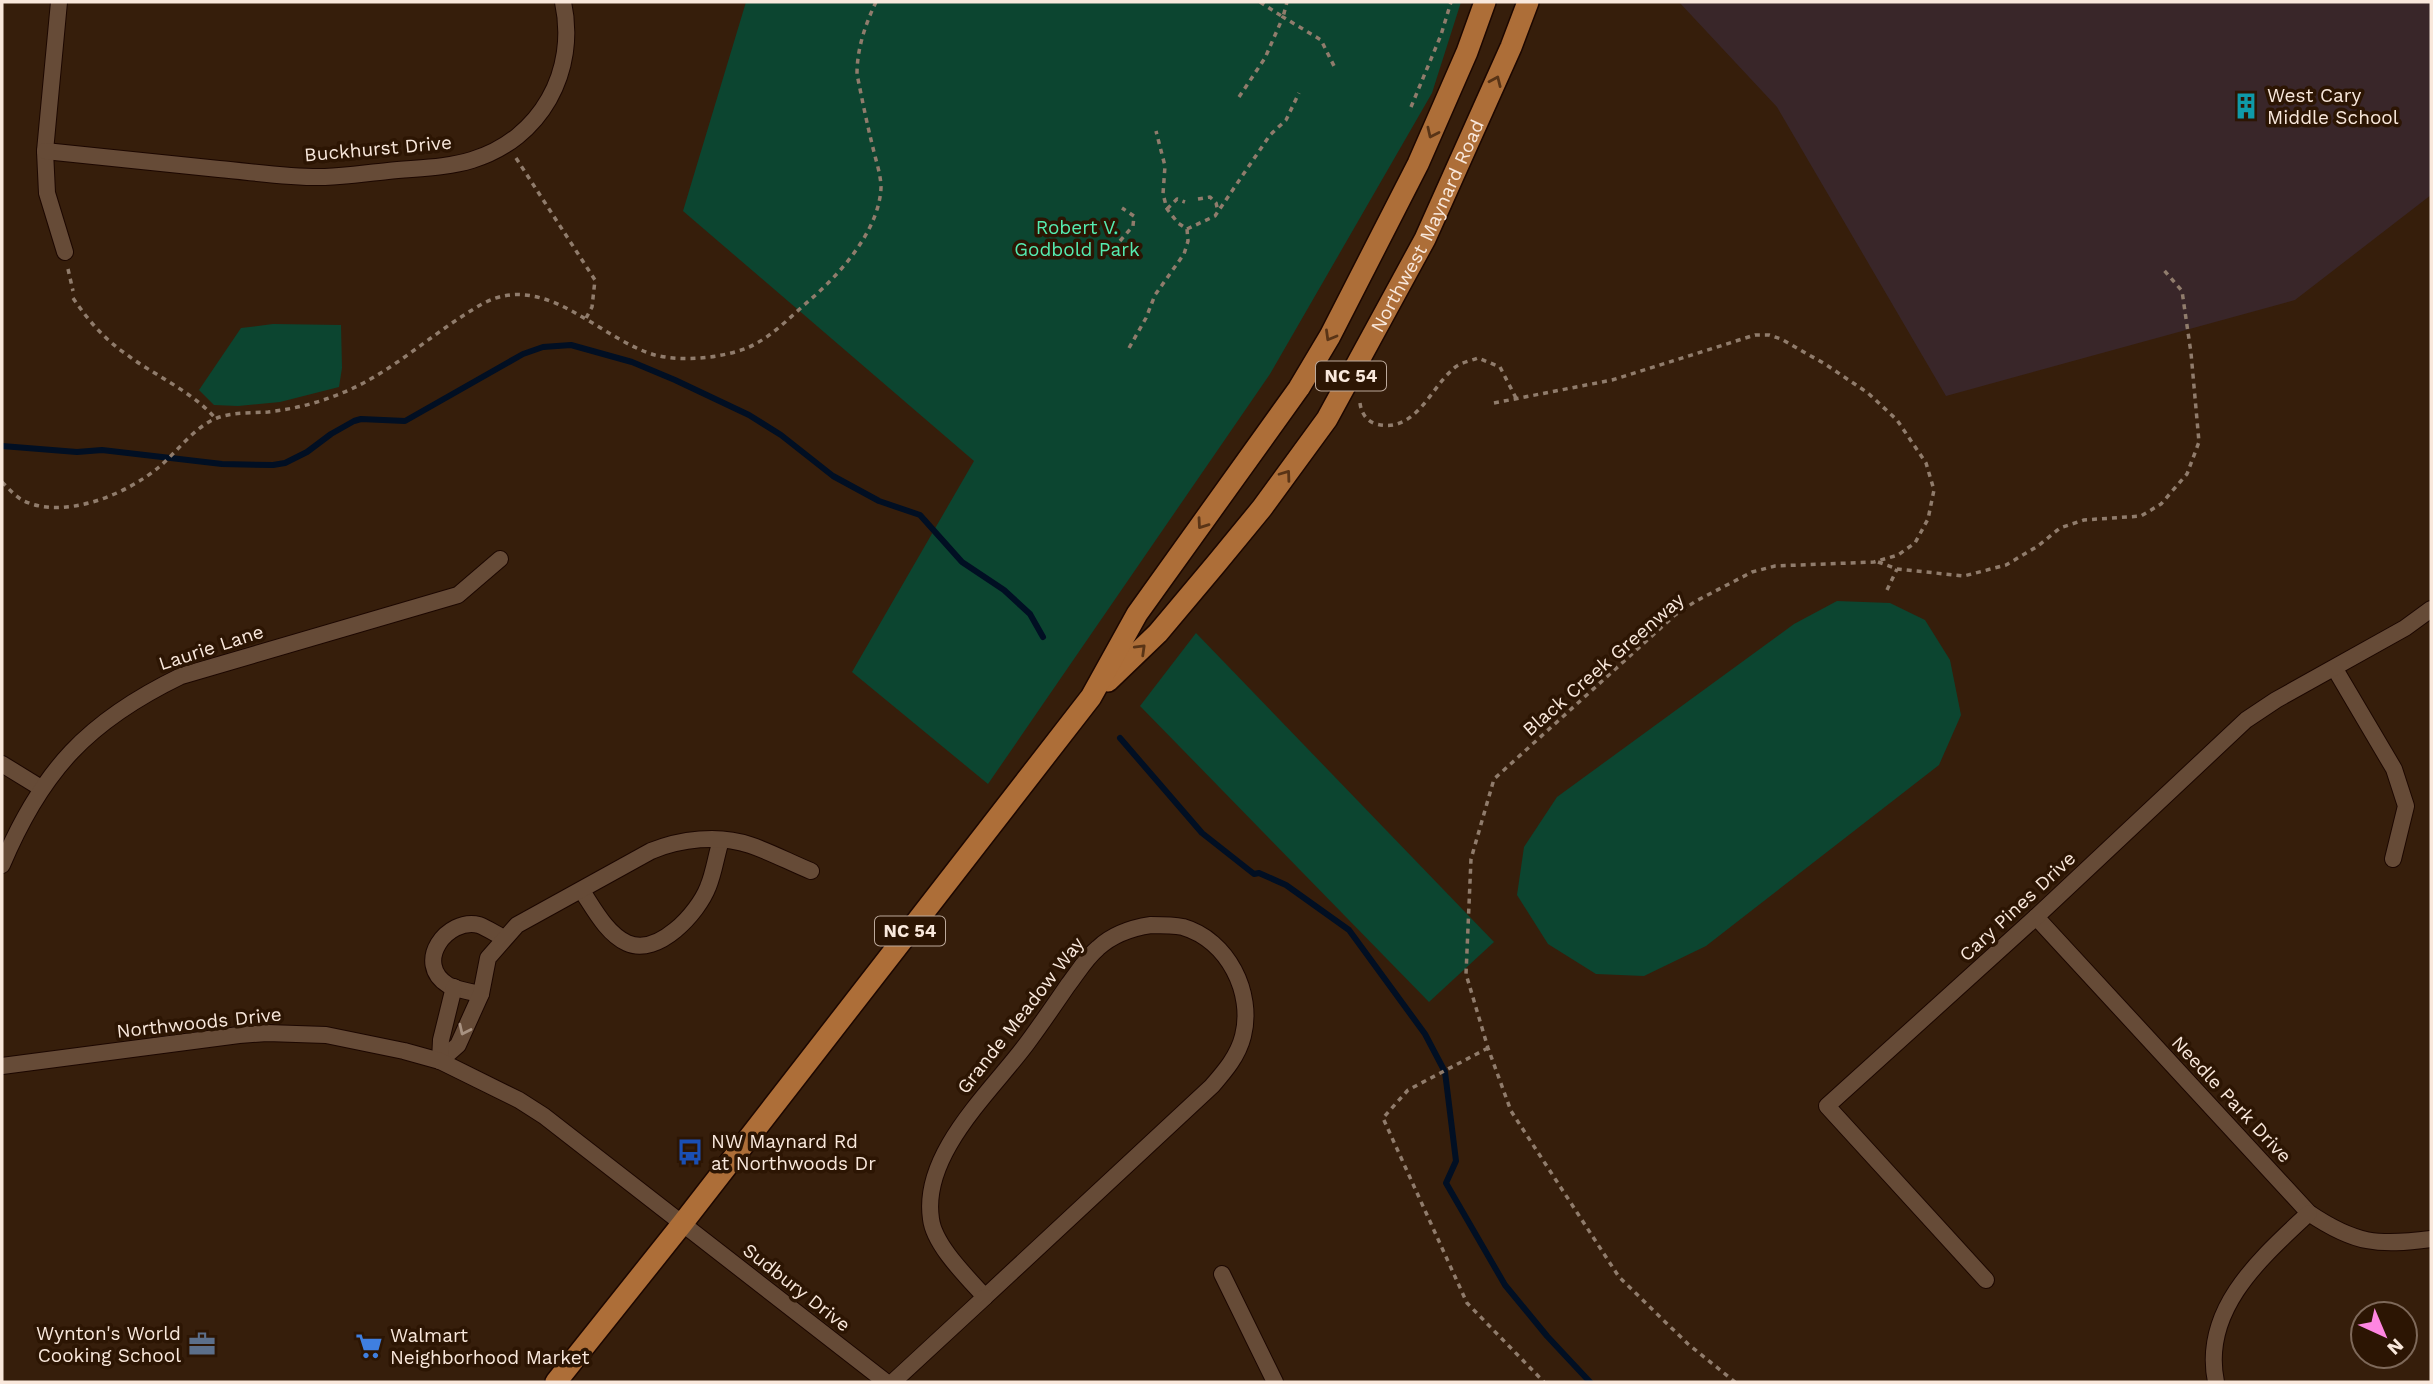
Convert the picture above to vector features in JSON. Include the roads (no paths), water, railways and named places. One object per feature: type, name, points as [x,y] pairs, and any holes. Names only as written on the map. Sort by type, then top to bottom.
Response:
[{"type":"main road","name":"Northwest Maynard Road","points":[[556,1382],[682,1224],[1091,696],[1137,614],[1299,388],[1331,336],[1418,164],[1467,52],[1485,2]]},
{"type":"main road","name":"Northwest Maynard Road","points":[[1091,696],[1158,633],[1216,565],[1262,508],[1327,419],[1425,239],[1511,47],[1528,2]]},
{"type":"street","points":[[59,2],[45,151],[47,193],[65,252]]},
{"type":"street","name":"Buckhurst Drive","points":[[45,151],[305,177],[434,167],[471,160],[507,145],[528,128],[550,101],[562,68],[567,43],[564,2]]},
{"type":"street","name":"Laurie Lane","points":[[2,865],[13,838],[41,788],[79,741],[146,693],[181,676],[458,595],[500,559]]},
{"type":"street","name":"Cary Pines Drive","points":[[1986,1279],[1827,1106],[2036,917],[2246,720],[2276,700],[2405,628],[2431,609]]},
{"type":"street","points":[[2335,668],[2394,769],[2406,806],[2393,859]]},
{"type":"street","points":[[2,764],[41,788]]},
{"type":"street","points":[[440,1061],[457,1045],[481,994],[488,958],[517,925],[651,851],[671,842],[720,840],[748,844],[811,871]]},
{"type":"street","points":[[582,891],[611,932],[627,943],[642,947],[661,941],[674,932],[708,889],[720,840]]},
{"type":"street","name":"Needle Park Drive","points":[[2036,917],[2309,1213],[2333,1230],[2369,1242],[2395,1244],[2431,1239]]},
{"type":"street","points":[[481,994],[448,985],[437,972],[432,960],[434,950],[442,939],[464,925],[479,925],[504,938]]},
{"type":"street","name":"Grande Meadow Way","points":[[893,1382],[985,1297],[1212,1086],[1227,1069],[1243,1037],[1245,1000],[1231,965],[1198,934],[1183,928],[1151,925],[1128,930],[1108,940],[1086,960],[1015,1060],[963,1122],[938,1169],[930,1219],[943,1246],[985,1297]]},
{"type":"street","points":[[440,1061],[441,1040],[454,987]]},
{"type":"street","name":"Northwoods Drive","points":[[2,1066],[267,1033],[326,1035],[394,1049],[440,1061],[519,1100],[544,1116],[682,1224]]},
{"type":"street","points":[[2216,1382],[2215,1351],[2220,1323],[2228,1302],[2238,1285],[2255,1266],[2309,1213]]},
{"type":"street","name":"Sudbury Drive","points":[[682,1224],[886,1382]]},
{"type":"street","points":[[1222,1274],[1275,1382]]},
{"type":"waterway","points":[[2,446],[77,452],[102,450],[222,464],[285,463],[354,421],[405,421],[523,354],[543,347],[571,345],[632,362],[749,415],[781,435],[833,476],[879,501],[920,515],[962,562],[1004,590],[1030,614],[1043,637]]},
{"type":"waterway","points":[[1120,738],[1202,833],[1254,874],[1259,873],[1286,885],[1349,930],[1425,1034],[1445,1072],[1456,1161],[1446,1183],[1505,1285],[1590,1382]]},
{"type":"place","name":"West Cary Middle School","points":[[2246,106]]},
{"type":"place","name":"NW Maynard Rd at Northwoods Dr","points":[[690,1152]]},
{"type":"place","name":"Wynton's World Cooking School","points":[[202,1344]]},
{"type":"place","name":"Walmart Neighborhood Market","points":[[369,1346]]},
{"type":"park label","name":"Robert V. Godbold Park","points":[[1077,238]]}]
